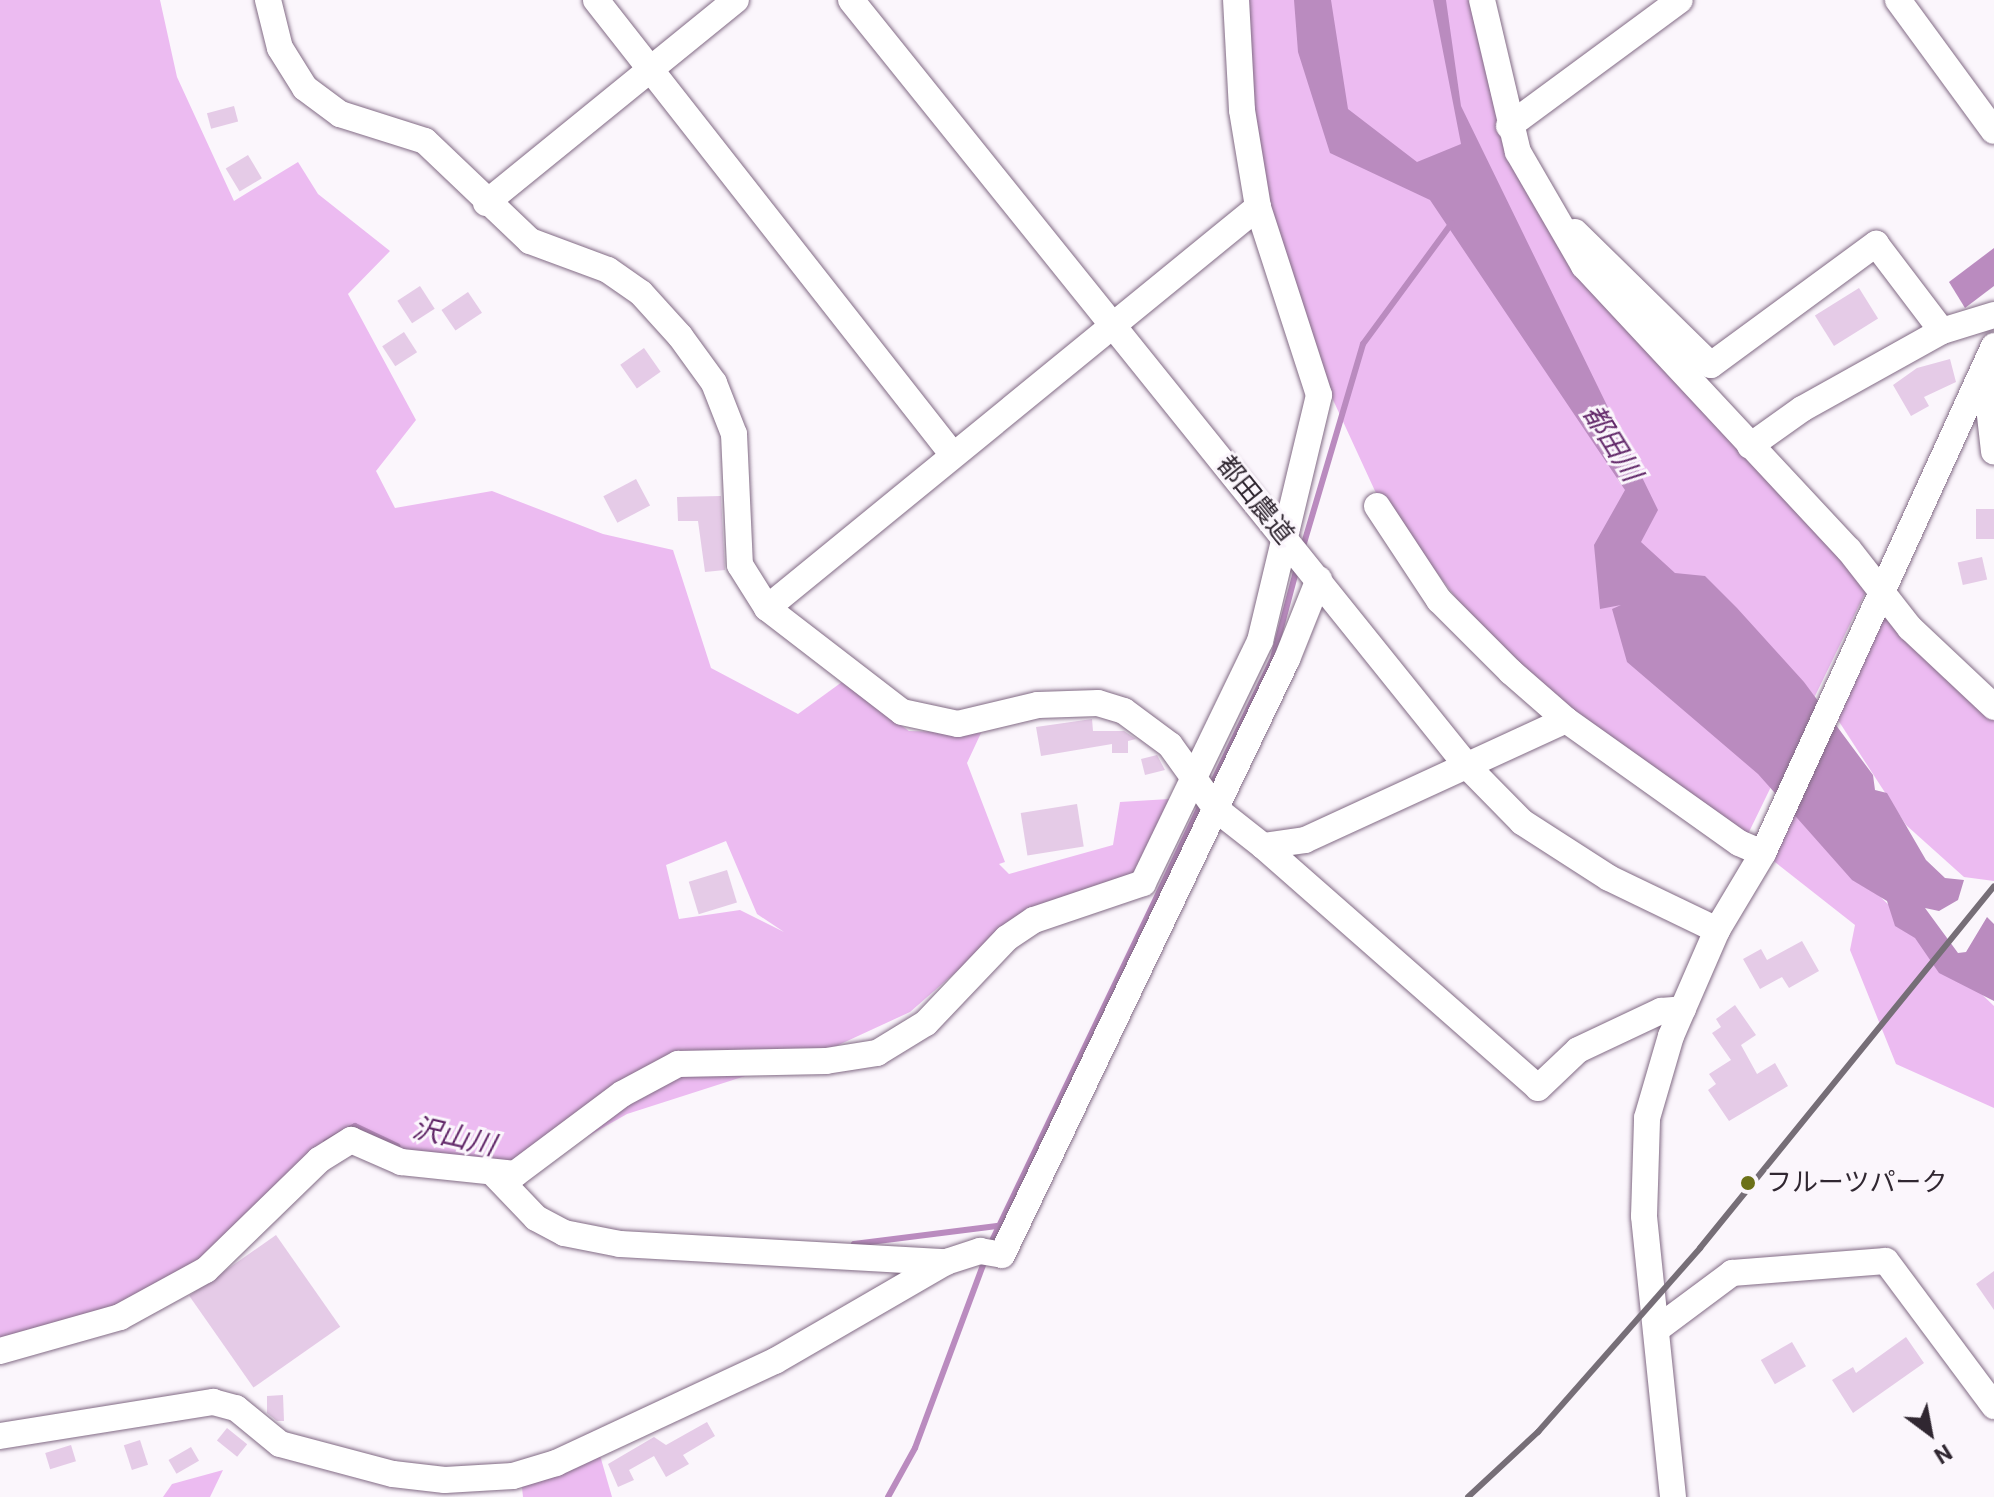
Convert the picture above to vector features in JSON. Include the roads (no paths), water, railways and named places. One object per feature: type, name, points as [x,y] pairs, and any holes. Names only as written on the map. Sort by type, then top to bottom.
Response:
[{"type":"street","points":[[268,0],[280,48],[305,88],[340,114],[425,141],[486,203],[530,241],[608,270],[641,293],[714,383],[734,434],[740,565],[767,608],[902,712],[958,724],[1038,705],[1098,703],[1147,726],[1207,795],[1538,1088],[1578,1050],[1661,1011],[1683,1009]]},
{"type":"street","points":[[596,0],[953,455]]},
{"type":"street","points":[[486,203],[736,0]]},
{"type":"street","name":"都田農道","points":[[851,0],[1468,767],[1522,822],[1609,878],[1717,930]]},
{"type":"street","points":[[0,1351],[120,1317],[206,1270],[319,1160],[351,1140],[401,1162],[502,1174],[622,1094],[678,1064],[853,1059],[903,1040],[1034,920],[1143,883],[1207,795],[1260,641],[1288,541],[1319,395],[1258,207],[1242,110],[1236,0]]},
{"type":"street","points":[[1482,0],[1509,126],[1539,198],[1609,298],[1750,446],[1879,598],[1994,707]]},
{"type":"street","points":[[1509,126],[1680,0]]},
{"type":"street","points":[[1898,0],[1994,131]]},
{"type":"street","points":[[1539,198],[1711,365],[1876,244],[1942,331]]},
{"type":"street","points":[[767,608],[1258,207]]},
{"type":"street","points":[[1750,446],[1802,409],[1942,331],[1994,315]]},
{"type":"street","points":[[1673,1497],[1644,1216],[1647,1118],[1683,1009],[1717,930],[1763,853],[1994,346]]},
{"type":"street","points":[[1985,371],[1994,451]]},
{"type":"street","points":[[1377,506],[1439,600],[1566,720],[1739,843],[1763,853]]},
{"type":"street","points":[[502,1174],[536,1218],[564,1233],[620,1244],[946,1262],[991,1253],[1314,574]]},
{"type":"street","points":[[1263,846],[1305,840],[1566,720]]},
{"type":"street","points":[[1657,1329],[1732,1273],[1886,1261],[1994,1406]]},
{"type":"street","points":[[0,1436],[213,1402],[236,1408],[280,1444],[393,1474],[445,1480],[513,1476],[556,1463],[775,1361],[946,1262]]},
{"type":"water","name":"都田川","points":[[1294,0],[1331,0],[1348,109],[1417,162],[1461,144],[1433,0],[1446,0],[1461,106],[1658,510],[1641,542],[1675,573],[1705,576],[1737,608],[1804,682],[1873,775],[1875,790],[1887,793],[1926,860],[1945,878],[1964,880],[1958,900],[1939,911],[1925,908],[1958,953],[1966,952],[1987,917],[1994,924],[1994,1001],[1939,973],[1915,938],[1895,926],[1887,901],[1852,880],[1758,774],[1627,662],[1612,609],[1621,605],[1600,609],[1594,545],[1625,490],[1430,200],[1330,153],[1298,52]]},
{"type":"water","points":[[1994,248],[1994,286],[1965,308],[1949,282]]},
{"type":"waterway","points":[[1302,550],[1363,344],[1452,223]]},
{"type":"waterway","points":[[1210,788],[1273,658],[1297,568]]},
{"type":"waterway","points":[[990,1245],[1203,801]]},
{"type":"waterway","name":"沢山川","points":[[326,1142],[355,1126],[397,1146]]},
{"type":"waterway","name":"沢山川","points":[[854,1244],[997,1226]]},
{"type":"waterway","points":[[888,1497],[915,1448],[985,1260]]},
{"type":"railway","points":[[1468,1497],[1538,1432],[1700,1248],[1994,886]]},
{"type":"place","name":"フルーツパーク","points":[[1748,1183]]}]
